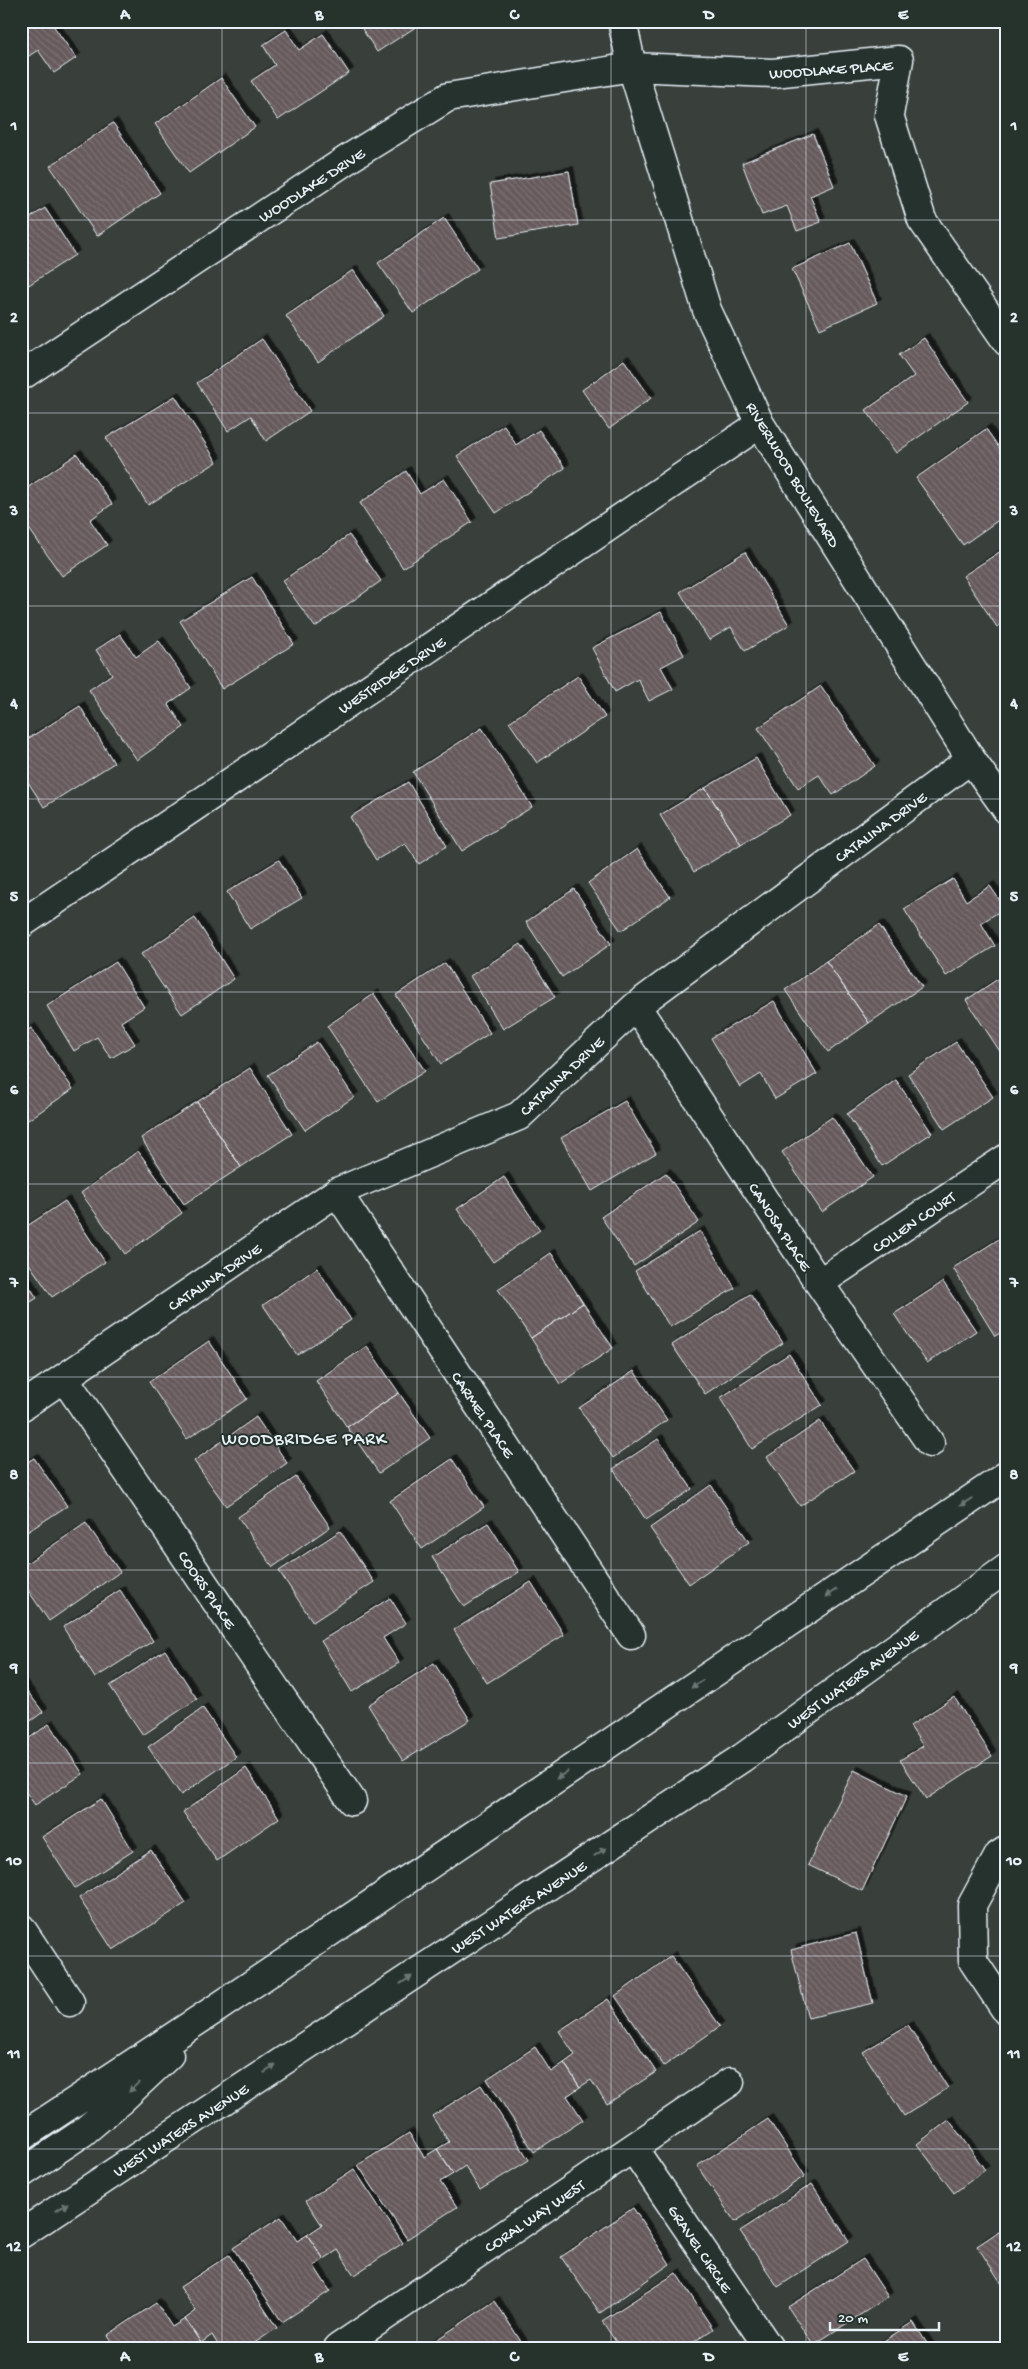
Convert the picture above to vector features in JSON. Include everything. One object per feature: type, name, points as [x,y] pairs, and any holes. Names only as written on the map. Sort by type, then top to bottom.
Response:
[{"type":"street","name":"RIVERWOOD BOULEVARD","points":[[622,21],[632,68],[707,310],[760,424],[972,760],[1007,810]]},
{"type":"street","name":"WOODLAKE PLACE","points":[[632,68],[773,73],[899,60],[889,116],[922,220],[1007,342]]},
{"type":"street","name":"WOODLAKE DRIVE","points":[[21,376],[351,157],[448,97],[632,68]]},
{"type":"street","name":"WESTRIDGE DRIVE","points":[[21,924],[760,424]]},
{"type":"street","name":"CATALINA DRIVE","points":[[21,1407],[337,1192],[519,1116],[636,1006],[972,760]]},
{"type":"street","name":"CANOSA PLACE","points":[[636,1006],[819,1283],[930,1444]]},
{"type":"street","name":"COLLEN COURT","points":[[819,1283],[1007,1158]]},
{"type":"street","name":"CARMEL PLACE","points":[[337,1192],[631,1635]]},
{"type":"street","name":"COORS PLACE","points":[[64,1378],[352,1800]]},
{"type":"street","points":[[21,2137],[220,2006],[1007,1475]]},
{"type":"street","name":"WEST WATERS AVENUE","points":[[21,2234],[742,1758],[1007,1568]]},
{"type":"street","points":[[1007,1850],[999,1855],[972,1905],[973,1961],[1007,2012]]},
{"type":"street","points":[[21,1928],[70,2002]]},
{"type":"street","points":[[21,2174],[82,2133],[120,2101],[220,2006]]},
{"type":"street","name":"CORAL WAY WEST","points":[[338,2348],[368,2339],[632,2148],[730,2082]]},
{"type":"street","name":"GRAVEL CIRCLE","points":[[632,2148],[769,2348]]},
{"type":"building","points":[[21,21],[50,21],[76,58],[54,73],[38,50],[21,61]]},
{"type":"building","points":[[357,21],[425,21],[377,52]]},
{"type":"building","points":[[286,30],[299,50],[323,34],[349,73],[278,120],[251,81],[275,65],[263,45]]},
{"type":"building","points":[[221,78],[255,127],[189,173],[155,124]]},
{"type":"building","points":[[113,123],[160,193],[97,236],[50,166]]},
{"type":"building","points":[[813,134],[834,186],[810,196],[821,222],[797,231],[787,206],[762,215],[742,163]]},
{"type":"building","points":[[569,171],[578,225],[499,238],[490,184]]},
{"type":"building","points":[[45,208],[75,255],[21,290],[21,224]]},
{"type":"building","points":[[444,218],[478,269],[413,313],[378,263]]},
{"type":"building","points":[[850,243],[877,303],[820,329],[792,269]]},
{"type":"building","points":[[353,270],[384,316],[318,362],[286,316]]},
{"type":"building","points":[[924,338],[968,402],[896,453],[866,410],[914,376],[899,355]]},
{"type":"building","points":[[262,339],[310,411],[266,441],[251,416],[228,431],[197,383]]},
{"type":"building","points":[[624,360],[651,398],[609,429],[582,390]]},
{"type":"building","points":[[175,396],[217,462],[148,505],[106,438]]},
{"type":"building","points":[[504,425],[516,445],[539,430],[565,468],[496,513],[457,456]]},
{"type":"building","points":[[986,429],[1007,459],[1007,514],[963,545],[916,478]]},
{"type":"building","points":[[77,454],[112,504],[90,520],[107,545],[62,576],[21,517],[21,492]]},
{"type":"building","points":[[406,471],[420,494],[444,479],[472,522],[403,568],[360,503]]},
{"type":"building","points":[[349,535],[381,581],[315,627],[282,581]]},
{"type":"building","points":[[1007,547],[1007,620],[997,627],[963,576]]},
{"type":"building","points":[[745,552],[789,625],[745,651],[731,627],[709,640],[680,592]]},
{"type":"building","points":[[252,577],[294,644],[222,689],[180,621]]},
{"type":"building","points":[[661,612],[684,655],[661,667],[673,689],[649,701],[638,679],[615,692],[592,648]]},
{"type":"building","points":[[120,634],[136,657],[159,641],[191,688],[168,704],[184,727],[137,760],[89,690],[112,674],[96,650]]},
{"type":"building","points":[[578,676],[605,717],[537,763],[509,722]]},
{"type":"building","points":[[821,686],[875,766],[833,795],[819,775],[798,788],[758,728]]},
{"type":"building","points":[[80,706],[114,763],[44,807],[21,771],[21,743]]},
{"type":"building","points":[[482,728],[532,807],[462,851],[413,772]]},
{"type":"building","points":[[756,758],[790,815],[741,844],[705,788]]},
{"type":"building","points":[[408,782],[447,846],[419,864],[405,843],[376,860],[350,817]]},
{"type":"building","points":[[705,788],[741,844],[694,872],[660,815]]},
{"type":"building","points":[[637,849],[670,897],[621,931],[588,883]]},
{"type":"building","points":[[279,860],[302,898],[250,929],[227,892]]},
{"type":"building","points":[[953,879],[966,901],[990,886],[1005,908],[981,923],[995,946],[946,976],[904,909]]},
{"type":"building","points":[[574,889],[611,944],[562,977],[526,922]]},
{"type":"building","points":[[195,918],[234,979],[182,1014],[141,954]]},
{"type":"building","points":[[879,925],[922,987],[869,1023],[826,961]]},
{"type":"building","points":[[521,944],[555,997],[503,1029],[470,976]]},
{"type":"building","points":[[826,961],[869,1023],[828,1052],[785,990]]},
{"type":"building","points":[[116,962],[144,1007],[121,1022],[135,1044],[111,1058],[97,1037],[74,1051],[47,1006]]},
{"type":"building","points":[[445,963],[490,1033],[441,1064],[396,995]]},
{"type":"building","points":[[1007,973],[1007,1062],[966,1000]]},
{"type":"building","points":[[374,994],[425,1071],[378,1102],[327,1026]]},
{"type":"building","points":[[774,1001],[817,1074],[775,1099],[761,1074],[740,1087],[711,1038]]},
{"type":"building","points":[[31,1028],[73,1089],[28,1120],[21,1110],[21,1035]]},
{"type":"building","points":[[317,1042],[354,1097],[305,1130],[268,1075]]},
{"type":"building","points":[[956,1042],[993,1097],[944,1129],[908,1074]]},
{"type":"building","points":[[250,1068],[292,1134],[241,1167],[197,1102]]},
{"type":"building","points":[[896,1080],[932,1133],[882,1166],[847,1114]]},
{"type":"building","points":[[625,1101],[656,1153],[592,1191],[561,1138]]},
{"type":"building","points":[[197,1102],[241,1167],[184,1204],[141,1138]]},
{"type":"building","points":[[832,1117],[873,1177],[822,1212],[782,1152]]},
{"type":"building","points":[[138,1151],[182,1213],[125,1254],[81,1193]]},
{"type":"building","points":[[666,1173],[699,1222],[634,1266],[601,1217]]},
{"type":"building","points":[[504,1177],[540,1230],[493,1262],[457,1209]]},
{"type":"building","points":[[65,1201],[105,1262],[52,1297],[21,1252],[21,1230]]},
{"type":"building","points":[[700,1231],[735,1288],[670,1327],[635,1271]]},
{"type":"building","points":[[1007,1234],[1007,1329],[995,1336],[953,1268]]},
{"type":"building","points":[[551,1253],[583,1303],[531,1338],[498,1289]]},
{"type":"building","points":[[317,1268],[351,1320],[297,1355],[263,1305]]},
{"type":"building","points":[[21,1274],[37,1298],[21,1308]]},
{"type":"building","points":[[943,1282],[976,1331],[927,1363],[894,1314]]},
{"type":"building","points":[[750,1294],[783,1343],[705,1394],[672,1345]]},
{"type":"building","points":[[583,1303],[613,1348],[560,1384],[531,1338]]},
{"type":"building","points":[[209,1341],[247,1399],[187,1439],[149,1382]]},
{"type":"building","points":[[367,1346],[399,1393],[347,1427],[316,1381]]},
{"type":"building","points":[[789,1354],[822,1405],[752,1449],[720,1398]]},
{"type":"building","points":[[634,1371],[667,1420],[613,1458],[579,1408]]},
{"type":"building","points":[[399,1393],[430,1438],[379,1473],[347,1427]]},
{"type":"building","points":[[256,1417],[287,1463],[226,1506],[194,1461]]},
{"type":"building","points":[[820,1421],[854,1471],[800,1506],[767,1457]]},
{"type":"building","points":[[658,1439],[692,1489],[646,1520],[613,1469]]},
{"type":"building","points":[[34,1458],[67,1506],[21,1536],[21,1466]]},
{"type":"building","points":[[452,1459],[484,1507],[422,1549],[390,1501]]},
{"type":"building","points":[[296,1477],[330,1527],[273,1567],[238,1517]]},
{"type":"building","points":[[711,1485],[749,1542],[689,1584],[650,1528]]},
{"type":"building","points":[[86,1523],[120,1572],[49,1621],[21,1580],[21,1567]]},
{"type":"building","points":[[488,1523],[519,1572],[464,1607],[432,1557]]},
{"type":"building","points":[[340,1531],[374,1582],[313,1622],[279,1571]]},
{"type":"building","points":[[531,1582],[564,1635],[487,1683],[454,1630]]},
{"type":"building","points":[[120,1590],[153,1641],[95,1678],[63,1627]]},
{"type":"building","points":[[390,1598],[406,1623],[383,1638],[399,1663],[352,1692],[321,1641]]},
{"type":"building","points":[[165,1650],[197,1699],[143,1735],[110,1686]]},
{"type":"building","points":[[434,1663],[470,1720],[403,1761],[368,1705]]},
{"type":"building","points":[[21,1683],[43,1712],[21,1728]]},
{"type":"building","points":[[954,1697],[992,1756],[926,1799],[900,1760],[923,1746],[910,1726]]},
{"type":"building","points":[[203,1708],[236,1757],[181,1795],[148,1747]]},
{"type":"building","points":[[49,1724],[83,1774],[35,1805],[21,1785],[21,1744]]},
{"type":"building","points":[[246,1768],[279,1818],[217,1861],[183,1812]]},
{"type":"building","points":[[854,1770],[907,1796],[862,1891],[808,1865]]},
{"type":"building","points":[[101,1799],[133,1851],[75,1888],[42,1837]]},
{"type":"building","points":[[151,1850],[186,1903],[113,1950],[79,1898]]},
{"type":"building","points":[[856,1933],[873,2003],[808,2018],[791,1950]]},
{"type":"building","points":[[671,1956],[720,2026],[664,2066],[615,1996]]},
{"type":"building","points":[[608,1999],[656,2072],[607,2104],[591,2080],[580,2087],[564,2063],[575,2055],[559,2031]]},
{"type":"building","points":[[908,2025],[948,2088],[904,2116],[863,2052]]},
{"type":"building","points":[[535,2047],[551,2072],[564,2063],[580,2087],[567,2096],[583,2120],[534,2152],[487,2079]]},
{"type":"building","points":[[481,2085],[529,2160],[480,2190],[465,2166],[453,2174],[437,2149],[449,2142],[432,2116]]},
{"type":"building","points":[[768,2119],[805,2176],[735,2222],[697,2166]]},
{"type":"building","points":[[949,2120],[985,2170],[954,2193],[917,2144]]},
{"type":"building","points":[[409,2133],[424,2157],[437,2149],[453,2174],[440,2182],[457,2207],[407,2239],[358,2165]]},
{"type":"building","points":[[354,2169],[403,2243],[354,2275],[338,2250],[324,2259],[307,2235],[322,2225],[306,2201]]},
{"type":"building","points":[[812,2184],[849,2241],[778,2287],[740,2231]]},
{"type":"building","points":[[633,2208],[670,2264],[600,2313],[561,2257]]},
{"type":"building","points":[[281,2217],[297,2241],[307,2235],[324,2259],[314,2266],[330,2291],[282,2322],[233,2248]]},
{"type":"building","points":[[1007,2226],[1007,2285],[1004,2287],[977,2246]]},
{"type":"building","points":[[229,2255],[277,2328],[247,2348],[220,2348],[212,2335],[201,2343],[185,2319],[196,2311],[180,2287]]},
{"type":"building","points":[[863,2259],[888,2297],[813,2345],[788,2307]]},
{"type":"building","points":[[676,2273],[713,2329],[685,2348],[620,2348],[602,2321]]},
{"type":"building","points":[[495,2301],[525,2348],[424,2348]]},
{"type":"building","points":[[156,2303],[172,2327],[185,2319],[201,2343],[194,2348],[116,2348],[108,2335]]},
{"type":"building","points":[[913,2322],[930,2348],[873,2348]]},
{"type":"district","name":"WOODBRIDGE PARK","points":[[304,1438]]}]
